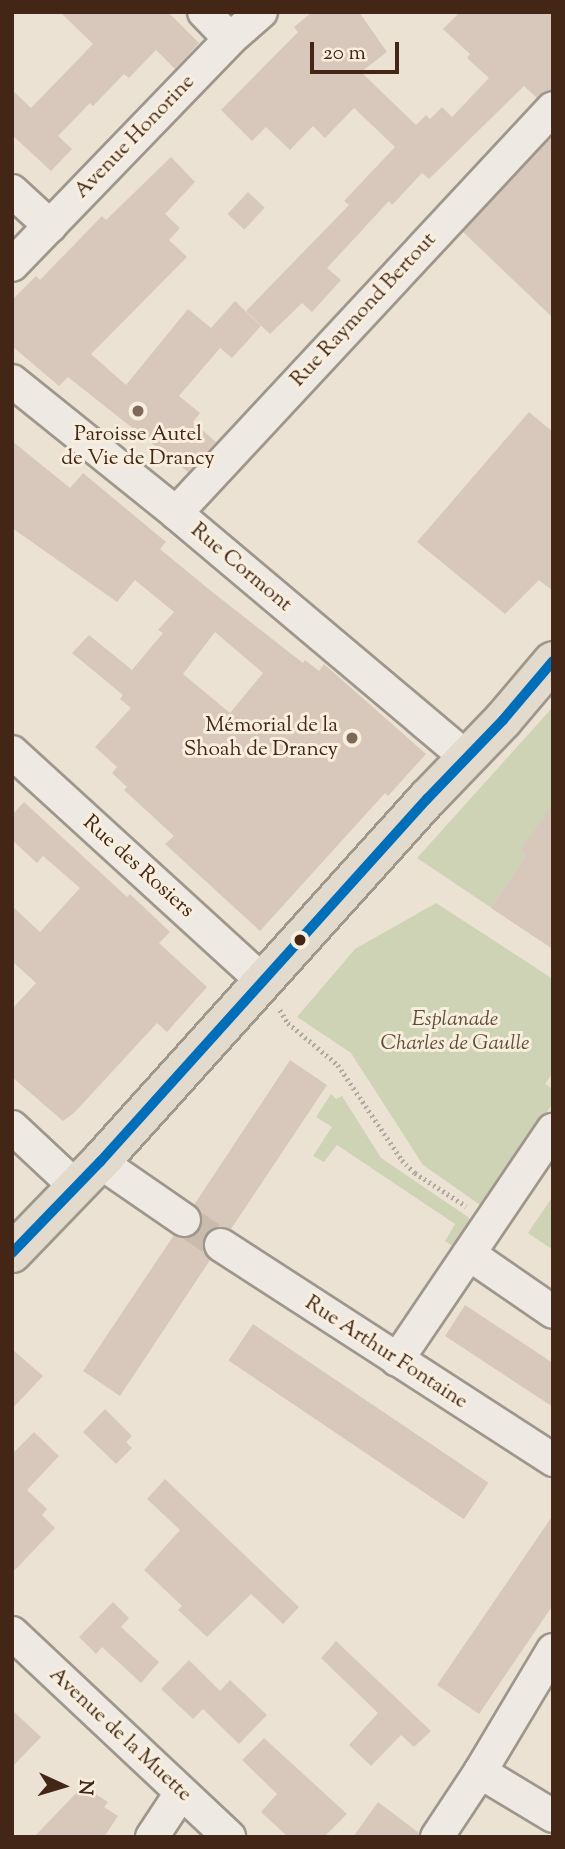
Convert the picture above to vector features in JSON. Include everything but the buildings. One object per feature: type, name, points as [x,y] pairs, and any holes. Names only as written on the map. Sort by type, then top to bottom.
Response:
[{"type":"main road","points":[[12,1253],[264,982],[553,662]]},
{"type":"street","points":[[204,12],[230,38]]},
{"type":"street","name":"Avenue Honorine","points":[[12,265],[230,38],[261,12]]},
{"type":"street","name":"Rue Raymond Bertout","points":[[176,513],[553,108]]},
{"type":"street","points":[[12,191],[50,226]]},
{"type":"street","name":"Rue Cormont","points":[[12,381],[176,513],[467,758]]},
{"type":"street","name":"Rue des Rosiers","points":[[12,752],[264,982]]},
{"type":"street","points":[[12,1127],[88,1174],[184,1220]]},
{"type":"street","points":[[397,1360],[553,1130]]},
{"type":"street","name":"Rue Arthur Fontaine","points":[[221,1245],[553,1460]]},
{"type":"street","points":[[469,1254],[553,1312]]},
{"type":"street","name":"Avenue de la Muette","points":[[12,1633],[229,1837]]},
{"type":"street","points":[[437,1837],[480,1773],[553,1650]]},
{"type":"street","points":[[480,1773],[553,1816]]},
{"type":"street","points":[[152,1837],[181,1793]]},
{"type":"path","points":[[264,982],[288,1023],[313,1041],[338,1065],[402,1160],[415,1173],[491,1222]]},
{"type":"green space","points":[[553,708],[553,949],[417,858]]},
{"type":"green space","name":"Esplanade Charles de Gaulle","points":[[436,903],[553,979],[553,1072],[545,1084],[553,1089],[553,1103],[483,1207],[423,1165],[351,1053],[297,1017],[355,949]]},
{"type":"green space","points":[[331,1094],[336,1099],[342,1096],[381,1158],[468,1217],[472,1223],[456,1249],[445,1241],[455,1224],[337,1145],[324,1162],[313,1156],[332,1127],[316,1117]]},
{"type":"green space","points":[[553,1196],[553,1250],[528,1233]]},
{"type":"tunnel","points":[[184,1220],[221,1245]]},
{"type":"transit line","points":[[12,1253],[100,1162],[427,799],[503,720],[553,661]]},
{"type":"place","name":"Paroisse Autel de Vie de Drancy","points":[[138,411]]},
{"type":"place","name":"Mémorial de la Shoah de Drancy","points":[[352,738]]}]
